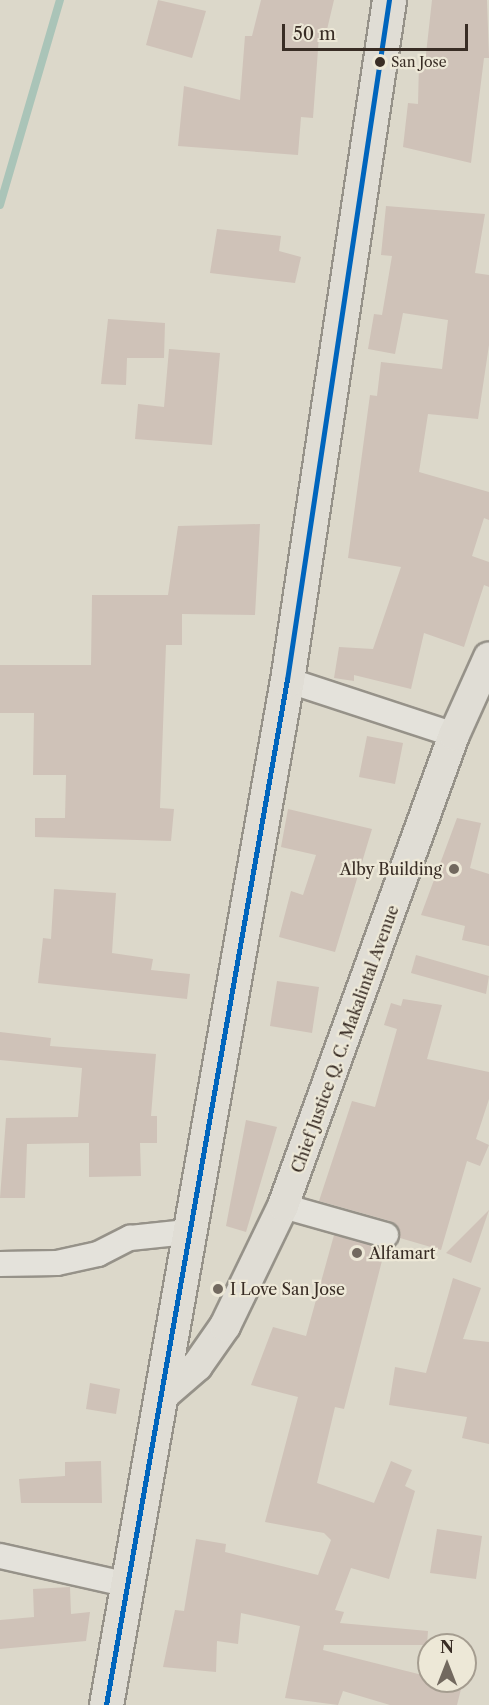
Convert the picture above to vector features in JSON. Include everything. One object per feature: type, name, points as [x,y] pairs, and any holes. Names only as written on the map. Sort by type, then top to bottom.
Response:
[{"type":"highway","points":[[106,1705],[129,1585],[187,1232],[287,680],[389,0]]},
{"type":"main road","name":"Chief Justice Q. C. Makalintal Avenue","points":[[160,1398],[197,1366],[225,1326],[283,1206],[454,735],[489,657]]},
{"type":"street","points":[[287,680],[454,735]]},
{"type":"street","points":[[283,1206],[386,1235]]},
{"type":"street","points":[[0,1264],[57,1263],[98,1254],[130,1238],[187,1232]]},
{"type":"street","points":[[0,1556],[129,1585]]},
{"type":"building","points":[[158,0],[206,11],[192,58],[146,45]]},
{"type":"building","points":[[261,0],[334,0],[325,38],[319,36],[313,118],[301,117],[298,155],[178,146],[184,86],[240,100],[245,36],[252,36]]},
{"type":"building","points":[[432,0],[487,0],[489,58],[484,58],[471,163],[403,147],[408,103],[418,104],[419,63],[425,63]]},
{"type":"building","points":[[386,206],[485,214],[475,273],[489,275],[489,345],[478,419],[428,414],[419,472],[489,492],[489,520],[484,518],[472,556],[489,562],[489,587],[484,585],[464,647],[424,633],[411,689],[354,675],[354,681],[334,678],[339,647],[373,649],[401,567],[348,558],[370,395],[377,396],[381,362],[442,369],[448,320],[403,313],[395,354],[368,349],[374,314],[382,315],[392,256],[381,255]]},
{"type":"building","points":[[217,229],[281,236],[279,251],[301,257],[295,283],[210,273]]},
{"type":"building","points":[[108,319],[165,323],[164,358],[127,358],[126,385],[101,384]]},
{"type":"building","points":[[169,349],[220,353],[212,445],[135,439],[138,404],[164,407]]},
{"type":"building","points":[[260,524],[255,615],[182,614],[182,645],[166,645],[160,808],[174,809],[171,841],[35,837],[35,818],[65,818],[66,775],[33,775],[34,713],[0,713],[0,665],[91,665],[92,595],[168,595],[178,526]]},
{"type":"building","points":[[367,736],[403,743],[395,784],[359,777]]},
{"type":"building","points":[[288,809],[372,829],[335,952],[279,937],[291,891],[303,895],[316,855],[281,847]]},
{"type":"building","name":"Alby Building","points":[[457,818],[481,823],[470,868],[489,874],[489,946],[462,940],[465,926],[421,915]]},
{"type":"building","points":[[54,889],[116,893],[112,953],[153,959],[151,970],[190,974],[187,999],[38,983],[43,938],[51,939]]},
{"type":"building","points":[[416,955],[489,976],[486,994],[411,973]]},
{"type":"building","points":[[277,981],[319,987],[312,1033],[270,1026]]},
{"type":"building","points":[[403,999],[442,1005],[427,1059],[489,1072],[489,1099],[476,1139],[489,1145],[480,1166],[467,1161],[441,1250],[400,1238],[390,1221],[319,1201],[352,1101],[375,1107],[397,1029],[384,1025],[391,1003],[401,1006]]},
{"type":"building","points":[[0,1032],[51,1038],[50,1046],[156,1054],[151,1116],[157,1116],[157,1143],[140,1143],[141,1176],[89,1177],[89,1143],[27,1144],[25,1198],[0,1198],[6,1118],[78,1117],[82,1068],[0,1060]]},
{"type":"building","points":[[246,1120],[277,1127],[246,1232],[226,1226]]},
{"type":"building","points":[[489,1210],[471,1263],[446,1253]]},
{"type":"building","points":[[334,1235],[385,1249],[344,1409],[335,1407],[317,1483],[374,1503],[391,1461],[412,1470],[405,1486],[415,1491],[389,1579],[351,1568],[335,1610],[344,1612],[340,1623],[428,1631],[428,1633],[417,1633],[417,1645],[324,1645],[323,1650],[417,1674],[417,1693],[460,1693],[457,1705],[390,1705],[343,1691],[338,1705],[285,1698],[300,1626],[241,1613],[238,1644],[217,1641],[216,1672],[163,1667],[175,1610],[184,1611],[196,1539],[226,1544],[225,1552],[318,1575],[331,1540],[324,1533],[265,1522],[298,1397],[251,1385],[273,1327],[306,1336]]},
{"type":"building","points":[[453,1278],[481,1288],[463,1339],[489,1342],[489,1444],[462,1438],[467,1417],[389,1405],[395,1367],[426,1373]]},
{"type":"building","points":[[90,1383],[120,1389],[116,1414],[86,1409]]},
{"type":"building","points":[[101,1461],[102,1503],[21,1503],[19,1479],[65,1476],[65,1462]]},
{"type":"building","points":[[437,1529],[482,1536],[476,1579],[430,1573]]},
{"type":"building","points":[[70,1587],[71,1614],[90,1612],[86,1641],[0,1649],[0,1620],[34,1617],[33,1589]]},
{"type":"waterway","points":[[0,205],[60,0]]},
{"type":"transit line","points":[[106,1705],[287,680],[389,0]]},
{"type":"place","name":"San Jose","points":[[380,62]]},
{"type":"place","name":"Alby Building","points":[[454,869]]},
{"type":"place","name":"Alfamart","points":[[357,1253]]},
{"type":"place","name":"I Love San Jose","points":[[218,1289]]}]
